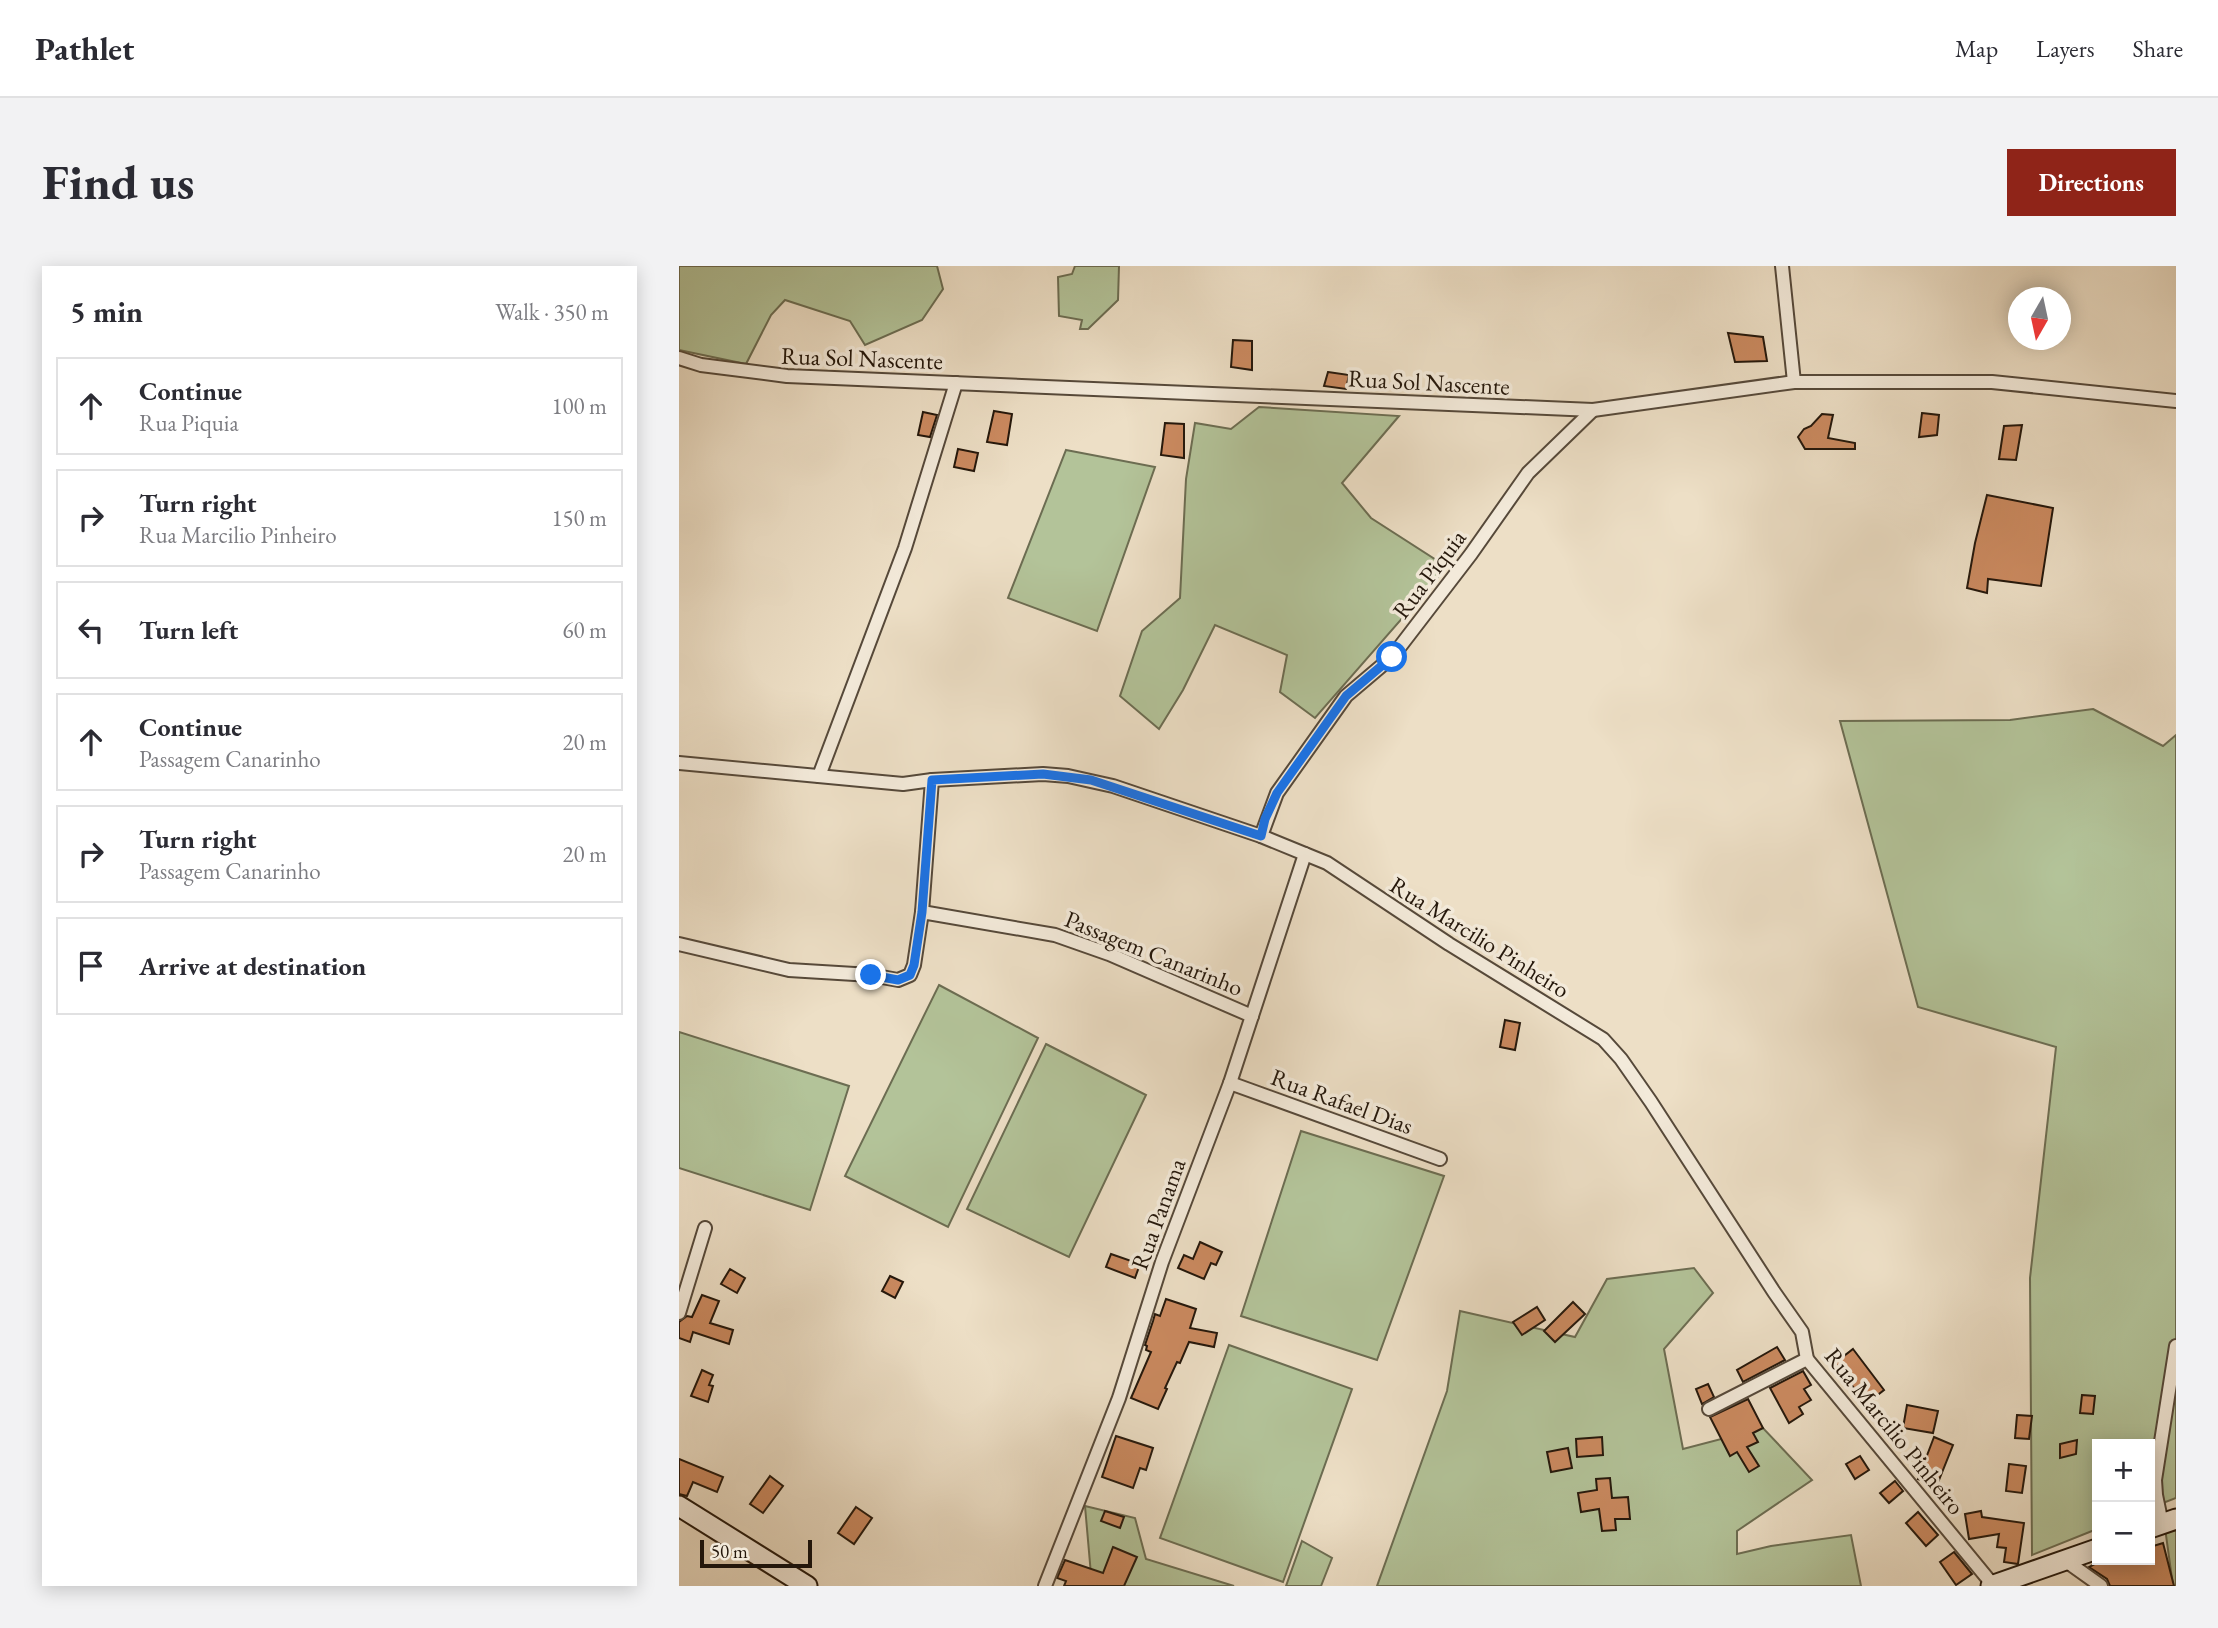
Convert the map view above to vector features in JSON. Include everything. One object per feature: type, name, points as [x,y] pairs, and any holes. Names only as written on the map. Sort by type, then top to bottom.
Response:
[{"type":"street","points":[[1782,266],[1794,382]]},
{"type":"street","name":"Rua Sol Nascente","points":[[679,358],[701,365],[774,376],[1593,410],[1794,382],[1992,382],[2176,401]]},
{"type":"street","points":[[819,776],[905,548],[956,383]]},
{"type":"street","name":"Rua Piquia","points":[[1261,836],[1265,819],[1277,793],[1346,696],[1392,657],[1471,554],[1528,473],[1593,410]]},
{"type":"street","name":"Rua Marcilio Pinheiro","points":[[679,763],[889,783],[1043,774],[1091,780],[1261,836],[1327,863],[1448,944],[1603,1039],[1621,1059],[1651,1102],[1802,1332],[1807,1359],[1992,1586]]},
{"type":"street","points":[[679,944],[789,970],[871,975],[898,980],[910,975],[922,912],[932,780]]},
{"type":"street","name":"Rua Panama","points":[[1045,1586],[1118,1398],[1162,1262],[1230,1083],[1305,854]]},
{"type":"street","name":"Passagem Canarinho","points":[[922,912],[1055,934],[1109,954],[1252,1016]]},
{"type":"street","name":"Rua Rafael Dias","points":[[1230,1083],[1440,1159]]},
{"type":"street","points":[[679,1312],[705,1228]]},
{"type":"street","points":[[2163,1524],[2155,1495],[2155,1480],[2176,1346]]},
{"type":"street","points":[[1709,1409],[1807,1359]]},
{"type":"street","points":[[679,1506],[807,1586]]},
{"type":"street","points":[[1992,1586],[2092,1551]]},
{"type":"street","points":[[2066,1561],[2101,1586]]},
{"type":"green space","points":[[679,266],[937,266],[943,289],[922,320],[865,345],[850,321],[785,300],[771,315],[746,364],[679,350]]},
{"type":"green space","points":[[1075,266],[1119,266],[1118,300],[1088,329],[1080,329],[1082,320],[1059,316],[1058,277],[1072,274]]},
{"type":"green space","points":[[1259,407],[1399,416],[1342,483],[1371,518],[1447,567],[1315,718],[1280,692],[1287,655],[1215,625],[1183,690],[1159,729],[1120,696],[1142,631],[1180,598],[1186,479],[1195,423],[1231,429]]},
{"type":"green space","points":[[1066,450],[1155,467],[1097,631],[1008,598]]},
{"type":"green space","points":[[2093,709],[2163,746],[2176,735],[2176,1498],[2155,1506],[2155,1439],[2092,1439],[2092,1531],[2032,1555],[2030,1278],[2056,1047],[1918,1007],[1840,721],[2010,720]]},
{"type":"green space","points":[[939,985],[1038,1038],[948,1227],[845,1176]]},
{"type":"green space","points":[[679,1032],[849,1086],[810,1210],[679,1168]]},
{"type":"green space","points":[[1046,1044],[1146,1095],[1069,1257],[967,1209]]},
{"type":"green space","points":[[1301,1131],[1444,1176],[1377,1360],[1241,1316]]},
{"type":"green space","points":[[1694,1268],[1713,1293],[1664,1349],[1683,1449],[1763,1428],[1812,1480],[1737,1531],[1737,1554],[1771,1546],[1851,1535],[1861,1586],[1377,1586],[1447,1391],[1460,1311],[1575,1337],[1607,1279]]},
{"type":"green space","points":[[1229,1345],[1352,1389],[1283,1582],[1160,1538]]},
{"type":"green space","points":[[1085,1506],[1135,1518],[1146,1559],[1234,1586],[1092,1586]]},
{"type":"green space","points":[[2176,1524],[2176,1586],[2173,1586],[2165,1528]]},
{"type":"green space","points":[[1302,1541],[1332,1558],[1321,1586],[1286,1586]]},
{"type":"building","points":[[1728,333],[1763,337],[1767,361],[1735,362]]},
{"type":"building","points":[[1233,340],[1252,341],[1252,370],[1231,367]]},
{"type":"building","points":[[1328,372],[1349,375],[1346,389],[1324,386]]},
{"type":"building","points":[[994,411],[1012,414],[1007,445],[987,442]]},
{"type":"building","points":[[923,412],[937,415],[930,437],[918,435]]},
{"type":"building","points":[[1922,413],[1939,415],[1937,435],[1919,437]]},
{"type":"building","points":[[1822,414],[1833,415],[1828,438],[1855,443],[1855,449],[1805,449],[1798,437]]},
{"type":"building","points":[[1165,423],[1184,424],[1184,458],[1161,455]]},
{"type":"building","points":[[2022,425],[2016,460],[1999,459],[2004,426]]},
{"type":"building","points":[[958,449],[978,453],[974,471],[954,467]]},
{"type":"building","points":[[1987,495],[2053,508],[2041,586],[1988,579],[1987,593],[1967,588]]},
{"type":"building","points":[[1505,1020],[1520,1023],[1515,1050],[1500,1047]]},
{"type":"building","points":[[1200,1242],[1222,1252],[1216,1265],[1211,1263],[1204,1279],[1178,1268],[1184,1255],[1193,1259]]},
{"type":"building","points":[[1111,1254],[1140,1264],[1135,1278],[1106,1267]]},
{"type":"building","points":[[730,1269],[745,1278],[737,1293],[721,1284]]},
{"type":"building","points":[[890,1276],[903,1282],[895,1298],[882,1291]]},
{"type":"building","points":[[702,1295],[719,1301],[710,1323],[733,1330],[729,1344],[693,1332],[690,1342],[679,1338],[679,1322],[687,1316],[692,1317]]},
{"type":"building","points":[[1166,1299],[1196,1309],[1190,1328],[1217,1333],[1214,1347],[1189,1342],[1180,1363],[1177,1362],[1158,1409],[1131,1398],[1151,1352],[1146,1350],[1145,1345],[1155,1314],[1160,1316]]},
{"type":"building","points":[[1573,1302],[1585,1314],[1555,1342],[1544,1331]]},
{"type":"building","points":[[1537,1307],[1545,1320],[1522,1335],[1513,1322]]},
{"type":"building","points":[[1777,1347],[1785,1360],[1743,1382],[1737,1370]]},
{"type":"building","points":[[1853,1349],[1884,1390],[1866,1404],[1835,1363]]},
{"type":"building","points":[[702,1370],[713,1375],[709,1385],[713,1386],[708,1402],[691,1396]]},
{"type":"building","points":[[1803,1371],[1811,1385],[1804,1389],[1811,1400],[1799,1407],[1803,1414],[1789,1423],[1770,1388]]},
{"type":"building","points":[[1708,1384],[1714,1397],[1702,1404],[1696,1389]]},
{"type":"building","points":[[2082,1395],[2095,1396],[2093,1414],[2080,1413]]},
{"type":"building","points":[[1748,1399],[1763,1428],[1753,1433],[1758,1442],[1747,1447],[1759,1466],[1749,1472],[1737,1452],[1730,1456],[1710,1417]]},
{"type":"building","points":[[1907,1405],[1938,1411],[1933,1433],[1903,1428]]},
{"type":"building","points":[[2017,1415],[2032,1416],[2029,1439],[2015,1438]]},
{"type":"building","points":[[1116,1436],[1153,1448],[1146,1470],[1140,1468],[1133,1488],[1102,1477]]},
{"type":"building","points":[[1602,1437],[1603,1455],[1577,1457],[1576,1439]]},
{"type":"building","points":[[1934,1437],[1953,1445],[1937,1485],[1918,1479]]},
{"type":"building","points":[[2077,1440],[2076,1454],[2060,1458],[2060,1444]]},
{"type":"building","points":[[1568,1448],[1572,1468],[1551,1472],[1547,1452]]},
{"type":"building","points":[[1860,1456],[1869,1470],[1855,1479],[1846,1464]]},
{"type":"building","points":[[679,1459],[723,1477],[717,1492],[693,1482],[687,1496],[679,1494]]},
{"type":"building","points":[[2009,1464],[2026,1466],[2022,1493],[2006,1491]]},
{"type":"building","points":[[770,1476],[783,1486],[763,1513],[750,1504]]},
{"type":"building","points":[[1610,1478],[1612,1498],[1628,1497],[1630,1519],[1615,1519],[1616,1530],[1602,1531],[1599,1509],[1581,1512],[1578,1493],[1597,1490],[1596,1479]]},
{"type":"building","points":[[1895,1481],[1903,1491],[1889,1503],[1880,1493]]},
{"type":"building","points":[[856,1507],[872,1518],[854,1544],[838,1533]]},
{"type":"building","points":[[1105,1511],[1124,1517],[1120,1528],[1101,1521]]},
{"type":"building","points":[[1981,1511],[1982,1517],[2024,1523],[2018,1564],[2004,1562],[2006,1548],[1997,1547],[1999,1534],[1969,1539],[1965,1514]]},
{"type":"building","points":[[1918,1512],[1938,1535],[1926,1546],[1906,1523]]},
{"type":"building","points":[[2163,1543],[2174,1586],[2110,1586],[2107,1579],[2089,1567],[2155,1565],[2155,1545]]},
{"type":"building","points":[[1113,1547],[1137,1557],[1124,1586],[1064,1586],[1066,1581],[1057,1578],[1065,1560],[1103,1573]]},
{"type":"building","points":[[1954,1552],[1972,1574],[1956,1585],[1940,1562]]},
{"type":"route","points":[[871,975],[898,980],[910,975],[914,965],[922,912],[932,780],[1043,774],[1068,776],[1113,786],[1261,836],[1265,819],[1277,793],[1346,696],[1392,657]]}]
